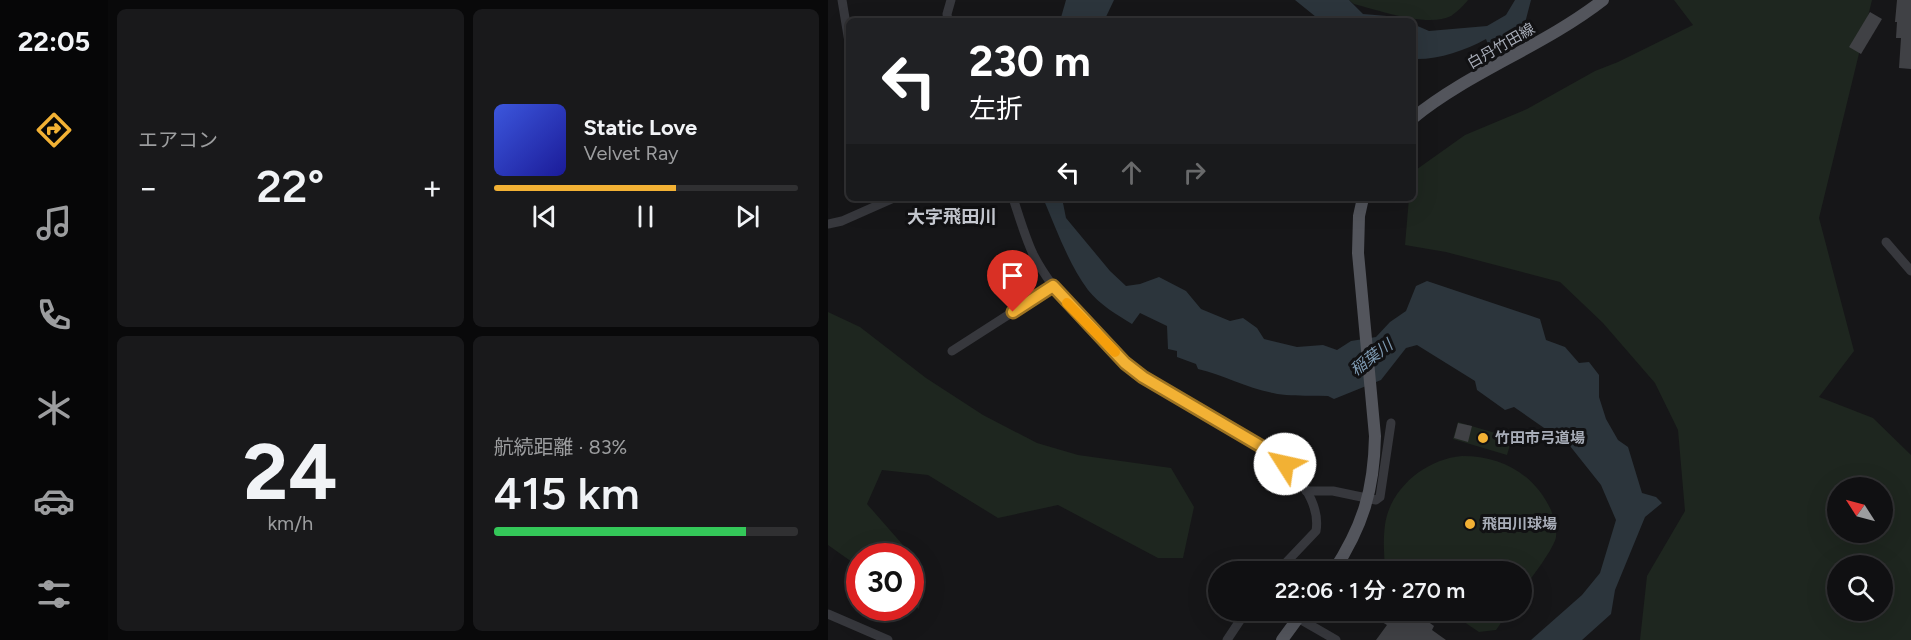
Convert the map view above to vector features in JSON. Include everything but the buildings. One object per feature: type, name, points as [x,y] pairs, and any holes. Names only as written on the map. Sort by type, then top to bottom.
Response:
[{"type":"main road","name":"白丹竹田線","points":[[1416,116],[1452,92],[1563,28],[1603,0]]},
{"type":"main road","points":[[1339,561],[1361,523],[1369,498],[1374,462],[1373,410],[1358,252],[1359,216],[1362,201]]},
{"type":"main road","points":[[1282,640],[1296,621]]},
{"type":"street","points":[[842,0],[846,24]]},
{"type":"street","points":[[948,18],[951,0]]},
{"type":"street","points":[[828,224],[842,221],[887,201]]},
{"type":"street","points":[[1014,201],[1033,254],[1053,286],[1125,363],[1143,377],[1275,456],[1285,464],[1306,491],[1317,513],[1316,531],[1287,561]]},
{"type":"street","points":[[1886,242],[1911,271]]},
{"type":"street","points":[[952,351],[1053,286]]},
{"type":"street","points":[[1306,491],[1332,491],[1376,500],[1382,491],[1391,423]]},
{"type":"street","points":[[828,614],[888,640]]},
{"type":"street","points":[[1227,640],[1240,621]]},
{"type":"street","points":[[1310,621],[1336,640]]},
{"type":"shaded area","points":[[1349,0],[1468,0],[1451,16],[1430,20],[1389,14],[1354,4]]},
{"type":"shaded area","points":[[1674,0],[1872,0],[1819,218],[1854,351],[1819,397],[1873,418],[1911,455],[1911,640],[1640,640],[1647,576],[1685,511],[1678,430],[1655,383],[1603,323],[1560,282],[1446,252],[1405,245],[1409,201],[1416,201],[1416,170],[1465,135],[1527,109],[1595,71],[1693,25]]},
{"type":"shaded area","points":[[828,312],[860,327],[926,378],[983,415],[1037,443],[1078,455],[1171,468],[1194,507],[1183,558],[1158,558],[1058,505],[998,518],[928,475],[882,470],[867,504],[901,543],[846,543],[846,558],[828,545]]},
{"type":"shaded area","name":"竹田市弓道場","points":[[1458,422],[1512,438],[1507,455],[1453,439]]},
{"type":"shaded area","name":"飛田川球場","points":[[1477,457],[1503,464],[1526,477],[1544,497],[1554,520],[1556,537],[1551,549],[1532,577],[1532,561],[1385,561],[1385,525],[1394,499],[1402,488],[1423,469],[1449,458]]},
{"type":"shaded area","points":[[1463,621],[1502,621],[1496,630],[1479,632]]},
{"type":"water","points":[[1066,0],[1114,0],[1105,18],[1061,18]]},
{"type":"water","points":[[1295,0],[1349,0],[1363,14],[1401,18],[1317,18]]},
{"type":"water","points":[[1515,0],[1531,0],[1525,23],[1489,47],[1486,39],[1451,54],[1416,59],[1416,25],[1429,31],[1487,26],[1506,15]]},
{"type":"water","name":"稲葉川","points":[[1044,201],[1063,201],[1066,218],[1110,271],[1126,286],[1159,277],[1186,291],[1201,309],[1230,321],[1243,318],[1257,328],[1264,339],[1297,347],[1323,345],[1337,350],[1351,341],[1376,337],[1390,322],[1406,311],[1416,286],[1427,281],[1540,319],[1546,340],[1565,347],[1579,363],[1589,362],[1599,375],[1599,397],[1606,419],[1618,440],[1628,447],[1642,493],[1656,497],[1662,503],[1645,517],[1615,590],[1611,614],[1582,640],[1531,640],[1582,595],[1600,573],[1616,520],[1601,485],[1570,446],[1514,407],[1505,410],[1477,390],[1475,381],[1417,345],[1406,348],[1381,380],[1334,399],[1328,396],[1273,393],[1254,388],[1198,369],[1196,364],[1177,357],[1177,351],[1168,349],[1167,326],[1140,313],[1132,324],[1108,309],[1088,290],[1068,257]]},
{"type":"slow traffic","points":[[1067,303],[1115,352]]},
{"type":"place","name":"竹田市弓道場","points":[[1483,438]]},
{"type":"place","name":"飛田川球場","points":[[1470,524]]},
{"type":"district","name":"大字飛田川","points":[[952,217]]},
{"type":"route","points":[[1013,312],[1053,286],[1125,363],[1143,377],[1269,451],[1285,464]]}]
